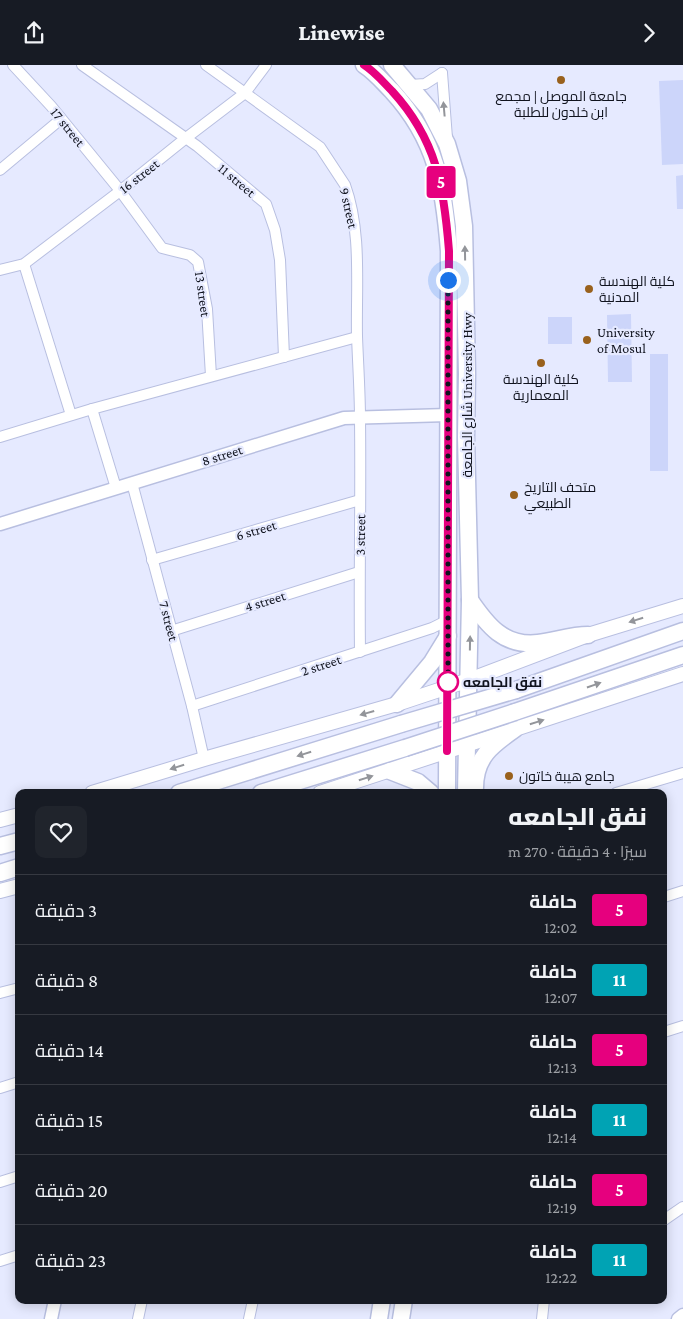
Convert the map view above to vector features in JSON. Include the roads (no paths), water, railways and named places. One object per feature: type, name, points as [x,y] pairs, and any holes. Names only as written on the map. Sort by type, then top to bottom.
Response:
[{"type":"main road","name":"شارع الجامعة University Hwy","points":[[364,65],[386,85],[412,115],[426,139],[439,174],[446,212],[449,251],[446,789]]},
{"type":"main road","name":"شارع الجامعة University Hwy","points":[[392,65],[429,109],[447,144],[458,181],[465,246],[466,437],[470,600],[466,789]]},
{"type":"main road","points":[[470,600],[484,620],[511,641],[538,643],[574,635],[588,635]]},
{"type":"main road","points":[[105,789],[397,704],[469,680],[588,635],[683,606]]},
{"type":"main road","points":[[397,704],[427,667],[448,628]]},
{"type":"main road","points":[[192,789],[516,690],[683,631]]},
{"type":"main road","points":[[274,789],[405,749],[683,655]]},
{"type":"main road","points":[[333,789],[683,674]]},
{"type":"main road","points":[[474,789],[478,766],[486,752],[494,742],[515,729]]},
{"type":"main road","points":[[390,771],[418,782],[426,789]]},
{"type":"main road","points":[[0,820],[15,816]]},
{"type":"main road","points":[[0,846],[15,842]]},
{"type":"main road","points":[[0,873],[15,868]]},
{"type":"main road","points":[[0,891],[15,887]]},
{"type":"main road","points":[[379,1319],[381,1304]]},
{"type":"main road","points":[[402,1319],[404,1304]]},
{"type":"street","name":"17 street","points":[[13,65],[61,119],[120,191]]},
{"type":"street","name":"11 street","points":[[82,65],[186,138],[268,207],[275,230],[280,260],[284,357]]},
{"type":"street","name":"9 street","points":[[206,65],[320,147],[345,185],[354,226],[357,251],[357,337],[360,417]]},
{"type":"street","name":"16 street","points":[[0,271],[24,263],[120,191],[245,93],[266,65]]},
{"type":"street","points":[[410,85],[425,84],[442,73],[447,144]]},
{"type":"street","points":[[0,169],[61,119]]},
{"type":"street","name":"13 street","points":[[120,191],[162,248],[190,255],[198,262],[206,309],[211,376]]},
{"type":"street","points":[[24,263],[71,415]]},
{"type":"street","points":[[0,437],[92,409],[357,337]]},
{"type":"street","points":[[92,409],[116,488]]},
{"type":"street","name":"8 street","points":[[0,524],[344,418],[448,415]]},
{"type":"street","name":"3 street","points":[[360,417],[360,652]]},
{"type":"street","name":"7 street","points":[[132,483],[192,706],[204,759]]},
{"type":"street","name":"6 street","points":[[152,559],[360,500]]},
{"type":"street","name":"4 street","points":[[171,631],[359,572]]},
{"type":"street","name":"2 street","points":[[192,706],[432,628],[448,628]]},
{"type":"street","points":[[629,789],[683,773]]},
{"type":"street","points":[[667,896],[683,891]]},
{"type":"street","points":[[0,993],[15,989]]},
{"type":"street","points":[[667,1031],[683,1026]]},
{"type":"street","points":[[0,1088],[15,1083]]},
{"type":"street","points":[[0,1183],[15,1177]]},
{"type":"street","points":[[667,1218],[683,1207]]},
{"type":"street","points":[[0,1261],[15,1256]]},
{"type":"street","points":[[51,1319],[55,1304]]},
{"type":"street","points":[[138,1319],[141,1304]]},
{"type":"street","points":[[249,1319],[252,1304]]},
{"type":"street","points":[[542,1319],[544,1304]]},
{"type":"street","points":[[678,1319],[683,1315]]},
{"type":"place","name":"جامعة الموصل | مجمع ابن خلدون للطلبة","points":[[561,80]]},
{"type":"place","name":"كلية الهندسة المدنية","points":[[589,289]]},
{"type":"place","name":"University of Mosul","points":[[587,340]]},
{"type":"place","name":"كلية الهندسة المعمارية","points":[[541,363]]},
{"type":"place","name":"متحف التاريخ الطبيعي","points":[[514,495]]},
{"type":"place","name":"نفق الجامعه","points":[[448,682]]},
{"type":"place","name":"جامع هيبة خاتون","points":[[509,776]]}]
